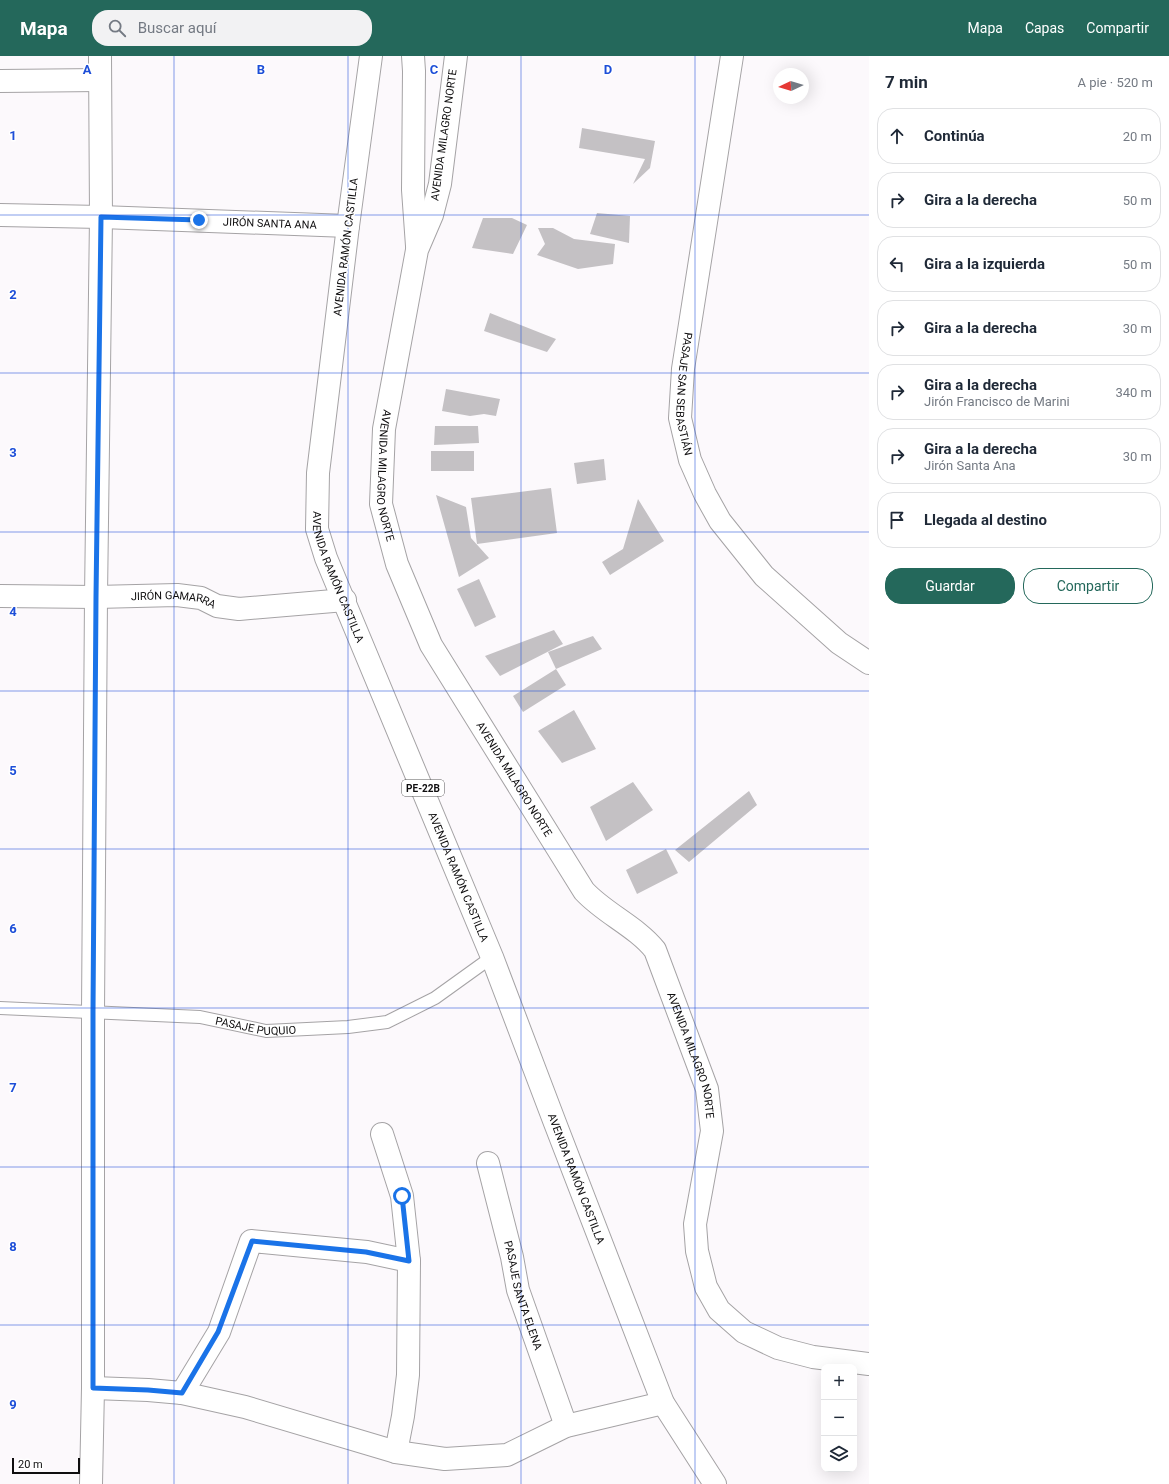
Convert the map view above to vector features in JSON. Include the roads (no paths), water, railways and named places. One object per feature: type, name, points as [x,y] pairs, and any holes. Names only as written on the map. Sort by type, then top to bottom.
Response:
[{"type":"main road","points":[[91,1484],[93,1388],[93,1012],[96,597],[101,217],[100,56]]},
{"type":"main road","name":"AVENIDA RAMÓN CASTILLA","points":[[371,56],[348,226],[318,472],[318,529],[326,558],[345,600],[492,958],[663,1403],[715,1484]]},
{"type":"main road","points":[[413,56],[413,190],[417,250]]},
{"type":"main road","name":"AVENIDA MILAGRO NORTE","points":[[456,56],[440,184],[432,215],[417,250],[384,429],[381,504],[397,564],[432,645],[584,891],[593,901],[645,939],[655,950],[707,1089],[712,1131],[695,1224],[697,1251],[706,1287],[719,1310],[744,1332],[778,1348],[813,1357],[869,1364]]},
{"type":"main road","name":"PASAJE SAN SEBASTIÁN","points":[[732,56],[683,369],[680,418],[690,460],[705,494],[720,521],[764,576],[839,643],[869,663]]},
{"type":"main road","points":[[0,81],[100,80]]},
{"type":"main road","name":"JIRÓN SANTA ANA","points":[[0,215],[348,226]]},
{"type":"main road","name":"JIRÓN GAMARRA","points":[[0,596],[96,597],[177,595],[201,598],[217,606],[239,609],[345,600]]},
{"type":"main road","points":[[382,1134],[402,1196],[409,1261],[408,1375],[403,1416],[396,1452]]},
{"type":"main road","name":"PASAJE SANTA ELENA","points":[[488,1163],[512,1256],[518,1290],[566,1426]]},
{"type":"main road","points":[[182,1393],[218,1332],[252,1241],[366,1252],[409,1261]]},
{"type":"main road","points":[[93,1388],[182,1393],[245,1406],[396,1452],[444,1459],[507,1455],[566,1426],[663,1403]]},
{"type":"lane","name":"PASAJE PUQUIO","points":[[0,1008],[200,1017],[266,1031],[348,1027],[387,1022],[435,998],[492,958]]}]
